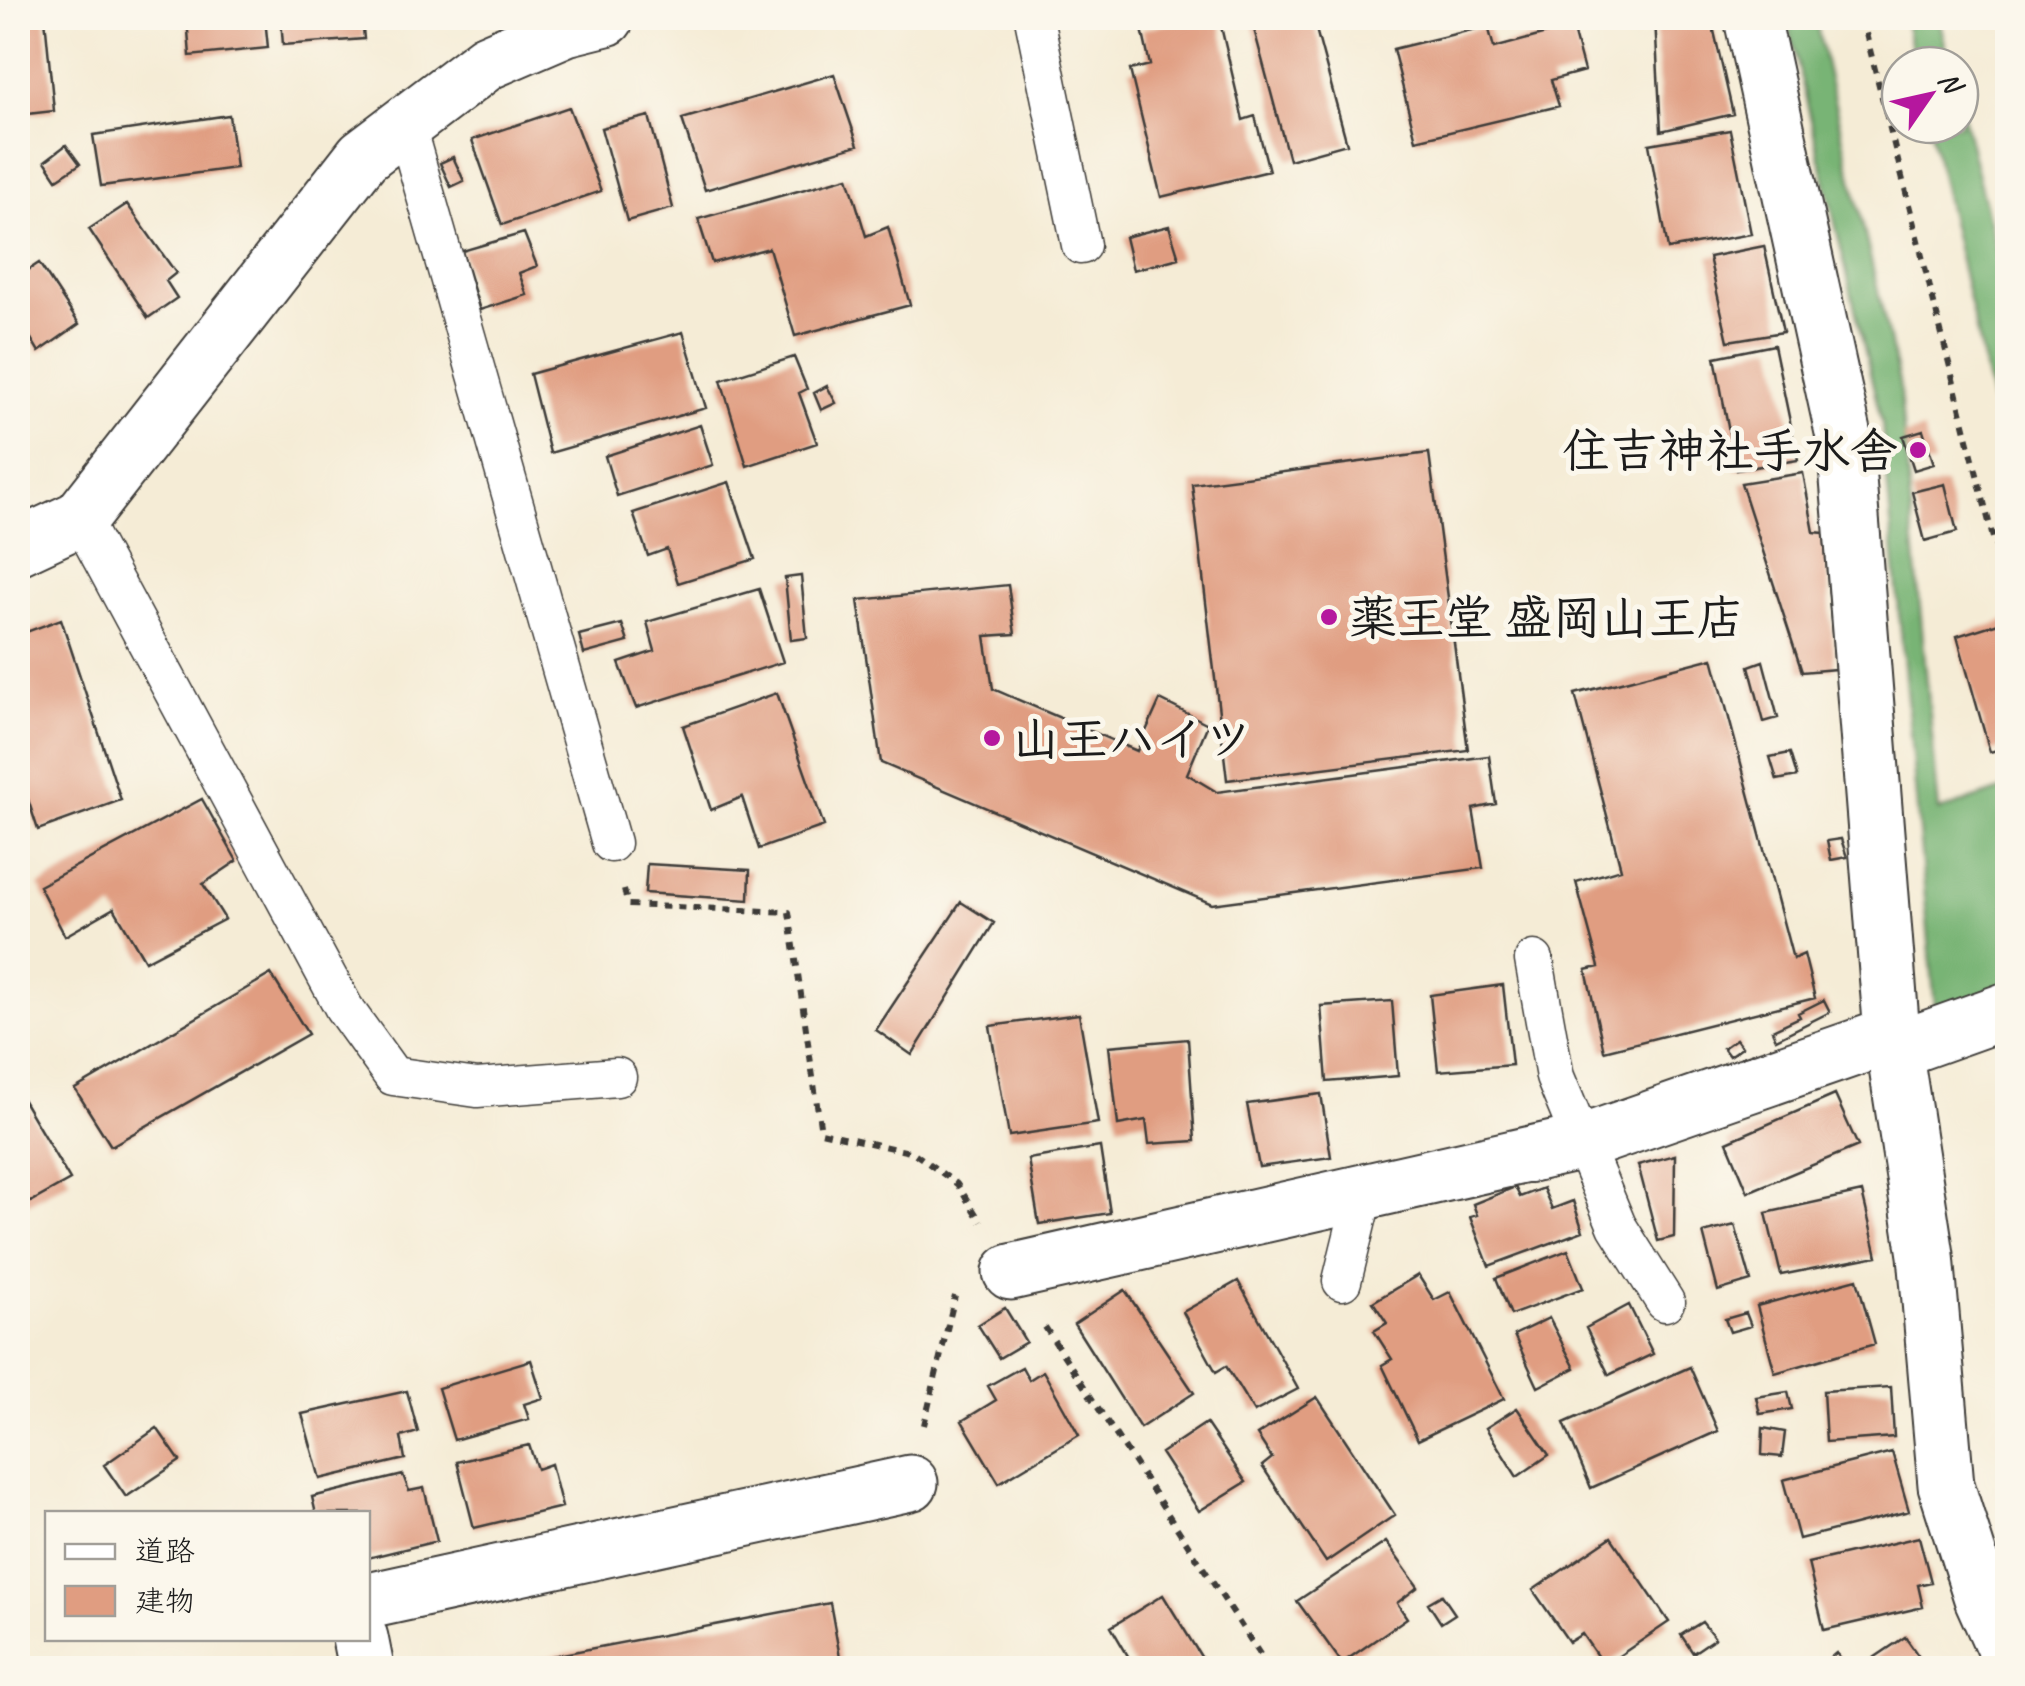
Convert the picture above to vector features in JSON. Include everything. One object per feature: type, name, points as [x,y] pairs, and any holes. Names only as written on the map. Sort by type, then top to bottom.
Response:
[{"type":"street","points":[[18,547],[80,518],[363,156],[486,62],[566,28],[606,18]]},
{"type":"street","points":[[1752,18],[1844,441],[1894,1042],[1926,1256],[1946,1485],[1995,1596],[2008,1656]]},
{"type":"street","points":[[1011,1272],[1584,1142],[1894,1042],[2008,1010]]},
{"type":"street","points":[[370,1601],[910,1484]]},
{"type":"street","points":[[361,1641],[366,1668]]},
{"type":"lane","points":[[1034,18],[1081,245]]},
{"type":"lane","points":[[405,123],[610,843]]},
{"type":"lane","points":[[80,518],[344,1008],[393,1076],[477,1088],[617,1077]]},
{"type":"lane","points":[[1534,960],[1555,1078],[1617,1226],[1665,1302]]},
{"type":"lane","points":[[1342,1281],[1364,1191]]},
{"type":"path","points":[[1862,18],[1996,546]]},
{"type":"path","points":[[610,843],[628,905],[790,912],[821,1132],[914,1153],[957,1184],[1011,1272],[956,1296],[910,1484]]},
{"type":"path","points":[[1084,1388],[1269,1668]]},
{"type":"green space","points":[[1787,18],[1815,18],[1899,382],[1939,811],[2007,788],[2007,992],[1936,1018],[1882,424]]},
{"type":"green space","points":[[1904,18],[1939,18],[1945,45],[1910,45]]},
{"type":"green space","points":[[1934,145],[1970,145],[2007,294],[2007,466]]},
{"type":"building","points":[[18,18],[45,18],[54,111],[18,115]]},
{"type":"building","points":[[187,18],[265,18],[268,48],[190,56]]},
{"type":"building","points":[[281,18],[362,18],[364,39],[283,45]]},
{"type":"building","points":[[1197,18],[1219,18],[1243,120],[1255,116],[1269,171],[1161,197],[1130,70],[1150,65],[1142,29]]},
{"type":"building","points":[[1251,18],[1313,18],[1347,144],[1289,160]]},
{"type":"building","points":[[1655,18],[1711,18],[1733,114],[1661,131]]},
{"type":"building","points":[[1488,26],[1494,48],[1572,27],[1584,71],[1551,80],[1559,106],[1416,140],[1393,49]]},
{"type":"building","points":[[834,74],[858,145],[705,190],[682,119]]},
{"type":"building","points":[[569,107],[601,191],[502,225],[472,140]]},
{"type":"building","points":[[229,115],[236,168],[101,186],[93,135]]},
{"type":"building","points":[[649,116],[673,208],[627,221],[601,128]]},
{"type":"building","points":[[1730,130],[1751,234],[1668,249],[1649,144]]},
{"type":"building","points":[[66,145],[80,164],[57,179],[45,161]]},
{"type":"building","points":[[453,157],[464,181],[451,187],[440,163]]},
{"type":"building","points":[[848,177],[866,236],[888,227],[910,305],[795,336],[769,248],[712,263],[698,219]]},
{"type":"building","points":[[127,204],[176,273],[166,281],[177,298],[148,318],[89,229]]},
{"type":"building","points":[[1169,226],[1179,258],[1133,270],[1125,237]]},
{"type":"building","points":[[524,233],[537,266],[519,273],[527,295],[480,310],[462,251]]},
{"type":"building","points":[[1764,246],[1783,332],[1728,341],[1709,257]]},
{"type":"building","points":[[39,263],[79,324],[39,352],[18,317],[18,277]]},
{"type":"building","points":[[683,332],[706,408],[550,453],[530,374]]},
{"type":"building","points":[[1774,345],[1798,460],[1736,470],[1715,357]]},
{"type":"building","points":[[794,357],[807,389],[799,393],[817,443],[747,466],[721,380]]},
{"type":"building","points":[[827,386],[836,403],[821,410],[814,393]]},
{"type":"building","points":[[700,425],[713,465],[617,496],[605,456]]},
{"type":"building","name":"住吉神社手水舎","points":[[1923,430],[1934,464],[1914,470],[1903,436]]},
{"type":"building","name":"薬王堂 盛岡山王店","points":[[1429,453],[1468,750],[1227,780],[1192,484]]},
{"type":"building","points":[[1803,473],[1814,532],[1824,533],[1835,669],[1802,672],[1741,483]]},
{"type":"building","points":[[729,482],[755,559],[678,583],[667,549],[648,556],[633,513]]},
{"type":"building","points":[[1945,484],[1957,532],[1925,541],[1912,492]]},
{"type":"building","points":[[801,576],[807,638],[791,640],[785,578]]},
{"type":"building","name":"山王ハイツ","points":[[1008,585],[1015,634],[985,636],[993,689],[1137,751],[1160,700],[1208,724],[1187,774],[1217,792],[1489,756],[1496,804],[1473,809],[1483,868],[1212,904],[881,763],[858,600]]},
{"type":"building","points":[[759,589],[783,662],[636,708],[619,663],[655,651],[647,622]]},
{"type":"building","points":[[61,619],[121,800],[38,830],[18,769],[18,635]]},
{"type":"building","points":[[2008,620],[2008,747],[1990,752],[1957,636]]},
{"type":"building","points":[[622,624],[628,642],[584,654],[579,635]]},
{"type":"building","points":[[1713,658],[1793,959],[1804,954],[1815,998],[1604,1051],[1586,970],[1599,967],[1576,882],[1621,869],[1575,694]]},
{"type":"building","points":[[1763,661],[1778,718],[1764,722],[1749,666]]},
{"type":"building","points":[[777,693],[824,826],[759,849],[742,797],[711,810],[683,726]]},
{"type":"building","points":[[1790,753],[1797,776],[1777,780],[1770,757]]},
{"type":"building","points":[[202,799],[237,861],[203,884],[225,919],[145,961],[114,908],[65,936],[39,886]]},
{"type":"building","points":[[1841,839],[1847,857],[1831,860],[1827,841]]},
{"type":"building","points":[[647,864],[750,870],[749,900],[645,893]]},
{"type":"building","points":[[961,902],[994,923],[912,1055],[876,1030]]},
{"type":"building","points":[[271,974],[308,1034],[111,1146],[75,1089]]},
{"type":"building","points":[[1503,985],[1512,1065],[1438,1071],[1430,995]]},
{"type":"building","points":[[1824,1000],[1830,1012],[1776,1039],[1772,1030]]},
{"type":"building","points":[[1392,1001],[1398,1076],[1327,1082],[1321,1006]]},
{"type":"building","points":[[1079,1014],[1098,1123],[1009,1136],[990,1026]]},
{"type":"building","points":[[1188,1039],[1195,1141],[1149,1144],[1146,1120],[1118,1125],[1109,1046]]},
{"type":"building","points":[[1736,1039],[1742,1047],[1729,1056],[1723,1048]]},
{"type":"building","points":[[18,1092],[70,1180],[18,1209]]},
{"type":"building","points":[[1321,1094],[1331,1157],[1259,1167],[1247,1104]]},
{"type":"building","points":[[1835,1095],[1858,1146],[1748,1192],[1727,1142]]},
{"type":"building","points":[[1100,1147],[1110,1213],[1039,1224],[1028,1159]]},
{"type":"building","points":[[1675,1155],[1674,1237],[1658,1241],[1638,1165]]},
{"type":"building","points":[[1515,1187],[1520,1197],[1543,1188],[1552,1209],[1573,1201],[1583,1231],[1489,1266],[1470,1217],[1477,1215],[1473,1204]]},
{"type":"building","points":[[1862,1192],[1877,1256],[1781,1275],[1766,1213]]},
{"type":"building","points":[[1735,1225],[1751,1281],[1718,1291],[1703,1233]]},
{"type":"building","points":[[1568,1250],[1583,1288],[1511,1315],[1496,1278]]},
{"type":"building","points":[[1418,1275],[1434,1300],[1450,1292],[1504,1399],[1418,1440],[1382,1365],[1392,1359],[1374,1331],[1387,1323],[1373,1302]]},
{"type":"building","points":[[1857,1279],[1875,1344],[1775,1373],[1757,1306]]},
{"type":"building","points":[[1238,1281],[1298,1389],[1254,1412],[1226,1366],[1216,1372],[1183,1312]]},
{"type":"building","points":[[1125,1290],[1194,1393],[1140,1428],[1074,1324]]},
{"type":"building","points":[[1629,1305],[1653,1354],[1609,1375],[1586,1328]]},
{"type":"building","points":[[1005,1308],[1026,1342],[999,1358],[978,1325]]},
{"type":"building","points":[[1746,1313],[1751,1326],[1730,1332],[1725,1319]]},
{"type":"building","points":[[1549,1318],[1575,1368],[1538,1387],[1514,1335]]},
{"type":"building","points":[[531,1360],[543,1398],[524,1404],[529,1419],[454,1440],[438,1388]]},
{"type":"building","points":[[1022,1367],[1029,1380],[1043,1371],[1079,1435],[999,1483],[962,1421],[996,1400],[988,1386]]},
{"type":"building","points":[[1690,1367],[1718,1431],[1591,1488],[1564,1423]]},
{"type":"building","points":[[1891,1387],[1894,1437],[1826,1442],[1823,1391]]},
{"type":"building","points":[[407,1391],[418,1432],[401,1437],[405,1459],[320,1479],[302,1414]]},
{"type":"building","points":[[1788,1392],[1792,1409],[1760,1414],[1756,1397]]},
{"type":"building","points":[[1317,1397],[1395,1515],[1326,1562],[1262,1466],[1272,1458],[1257,1435]]},
{"type":"building","points":[[1517,1408],[1549,1455],[1517,1477],[1486,1428]]},
{"type":"building","points":[[1206,1423],[1246,1482],[1199,1511],[1161,1453]]},
{"type":"building","points":[[157,1428],[180,1461],[126,1497],[104,1465]]},
{"type":"building","points":[[1763,1428],[1785,1432],[1782,1457],[1762,1455]]},
{"type":"building","points":[[529,1445],[537,1469],[551,1464],[562,1507],[474,1528],[457,1462]]},
{"type":"building","points":[[1892,1452],[1909,1511],[1799,1539],[1783,1480]]},
{"type":"building","points":[[403,1475],[409,1491],[424,1488],[437,1541],[370,1558],[370,1511],[315,1511],[312,1497]]},
{"type":"building","points":[[1611,1537],[1669,1622],[1604,1666],[1582,1634],[1569,1642],[1533,1590]]},
{"type":"building","points":[[1919,1537],[1931,1582],[1918,1585],[1923,1607],[1824,1630],[1808,1563]]},
{"type":"building","points":[[1386,1542],[1418,1587],[1397,1603],[1407,1618],[1342,1663],[1297,1601]]},
{"type":"building","points":[[1163,1595],[1208,1668],[1135,1668],[1111,1627]]},
{"type":"building","points":[[1442,1595],[1455,1614],[1441,1623],[1428,1603]]},
{"type":"building","points":[[830,1603],[842,1668],[494,1668],[494,1667]]},
{"type":"building","points":[[1702,1622],[1715,1638],[1693,1653],[1681,1635]]},
{"type":"building","points":[[1905,1637],[1927,1668],[1859,1668]]},
{"type":"building","points":[[1836,1653],[1848,1668],[1820,1666]]},
{"type":"place","name":"住吉神社手水舎","points":[[1918,450]]},
{"type":"place","name":"薬王堂 盛岡山王店","points":[[1329,617]]},
{"type":"place","name":"山王ハイツ","points":[[992,738]]}]
